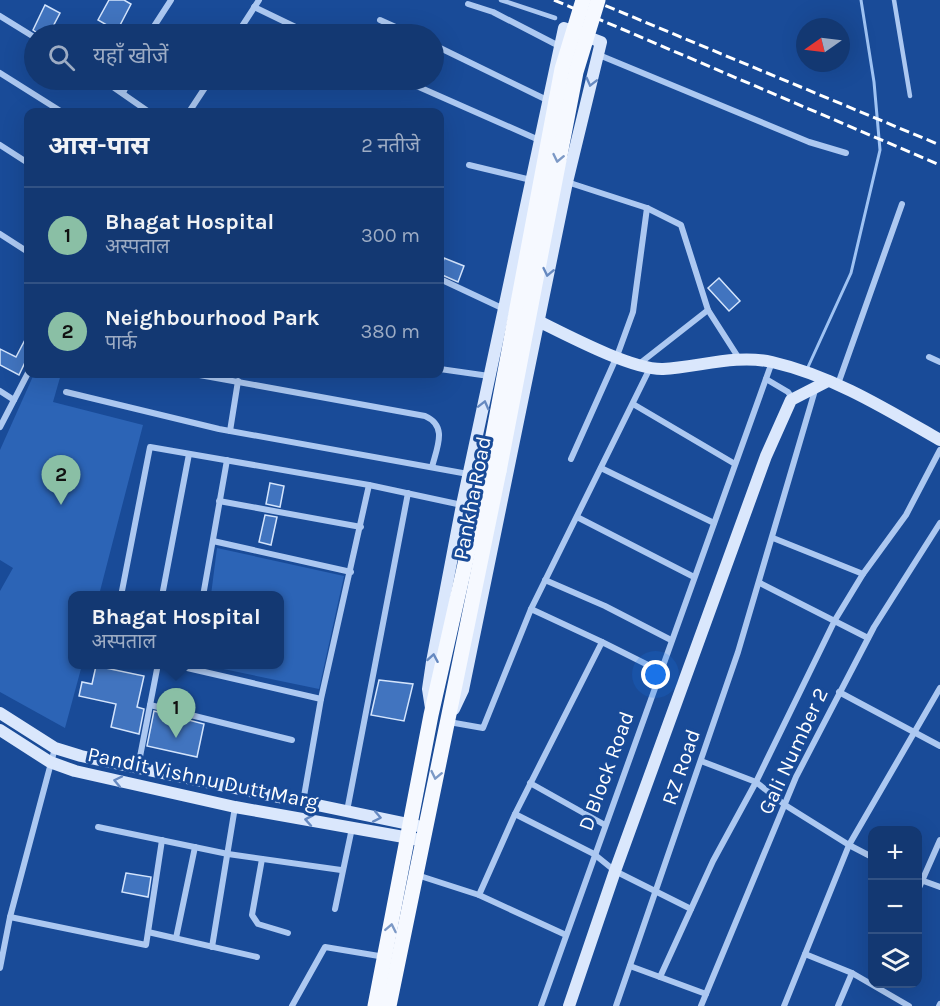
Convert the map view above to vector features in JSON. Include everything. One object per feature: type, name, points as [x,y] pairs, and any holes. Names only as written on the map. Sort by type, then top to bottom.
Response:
[{"type":"main road","name":"Pankha Road","points":[[375,1006],[385,957],[447,722],[562,69],[583,0]]},
{"type":"main road","name":"Pankha Road","points":[[389,1006],[416,874],[417,833],[431,716],[493,467],[573,83],[598,0]]},
{"type":"street","points":[[155,24],[171,0]]},
{"type":"street","points":[[243,24],[259,0]]},
{"type":"street","points":[[468,4],[494,12],[559,46]]},
{"type":"street","points":[[254,7],[289,24]]},
{"type":"street","points":[[0,16],[24,31]]},
{"type":"street","points":[[380,20],[389,24]]},
{"type":"street","points":[[431,716],[428,689],[462,505],[564,28],[600,40],[598,55],[567,182],[463,690],[447,722],[483,728],[531,609],[633,404],[644,366],[708,310]]},
{"type":"street","points":[[444,50],[547,100]]},
{"type":"street","points":[[598,55],[809,142],[846,153]]},
{"type":"street","points":[[0,73],[24,88]]},
{"type":"street","points":[[27,90],[56,108]]},
{"type":"street","points":[[118,90],[144,108]]},
{"type":"street","points":[[192,108],[203,90]]},
{"type":"street","points":[[426,90],[539,140]]},
{"type":"street","points":[[0,145],[24,160]]},
{"type":"street","points":[[469,165],[531,180]]},
{"type":"street","points":[[567,182],[647,208],[681,225],[686,232],[708,310],[740,360]]},
{"type":"street","points":[[833,382],[902,204]]},
{"type":"street","points":[[572,459],[617,356],[633,312],[647,208]]},
{"type":"street","points":[[0,234],[24,249]]},
{"type":"street","points":[[444,281],[644,366],[740,360],[772,362],[833,382],[940,440]]},
{"type":"street","points":[[929,357],[940,362]]},
{"type":"street","name":"D Block Road","points":[[541,1006],[772,362]]},
{"type":"street","points":[[444,370],[491,377]]},
{"type":"street","points":[[0,427],[25,378]]},
{"type":"street","points":[[219,378],[425,416],[436,421],[439,428],[439,439],[432,467]]},
{"type":"street","points":[[766,379],[788,392],[793,399]]},
{"type":"street","points":[[230,431],[238,381]]},
{"type":"street","points":[[569,1006],[615,871],[766,456],[786,408],[793,399],[816,387],[833,382]]},
{"type":"street","name":"RZ Road","points":[[616,1006],[760,583],[816,387]]},
{"type":"street","points":[[0,391],[14,400]]},
{"type":"street","points":[[66,392],[230,431],[468,474]]},
{"type":"street","points":[[633,404],[735,464]]},
{"type":"street","points":[[122,591],[150,447],[369,485],[462,505]]},
{"type":"street","points":[[660,977],[713,861],[756,782],[835,620],[863,574],[906,514],[940,450]]},
{"type":"street","points":[[163,591],[189,454]]},
{"type":"street","points":[[204,591],[227,460]]},
{"type":"street","points":[[601,468],[714,523]]},
{"type":"street","points":[[303,803],[321,699],[369,485]]},
{"type":"street","points":[[346,811],[408,493]]},
{"type":"street","points":[[219,501],[361,527]]},
{"type":"street","points":[[577,517],[694,577]]},
{"type":"street","name":"Gali Number 2","points":[[701,1006],[785,805],[839,692],[868,638],[940,523]]},
{"type":"street","points":[[773,538],[863,574]]},
{"type":"street","points":[[213,542],[351,572]]},
{"type":"street","points":[[545,580],[605,606],[671,640]]},
{"type":"street","points":[[760,583],[868,638]]},
{"type":"street","points":[[531,609],[660,671]]},
{"type":"street","points":[[479,895],[530,783],[602,642]]},
{"type":"street","points":[[138,768],[157,669]]},
{"type":"street","points":[[198,669],[321,699]]},
{"type":"street","points":[[784,1006],[849,846],[940,688]]},
{"type":"street","points":[[839,692],[940,746]]},
{"type":"street","points":[[150,705],[292,740]]},
{"type":"street","name":"Pandit Vishnu Dutt Marg","points":[[0,713],[55,748],[138,768],[346,811],[417,833]]},
{"type":"street","name":"Pandit Vishnu Dutt Marg","points":[[0,730],[50,762],[84,774],[234,807],[352,828],[417,833]]},
{"type":"street","points":[[0,968],[10,917],[55,748]]},
{"type":"street","points":[[701,761],[756,782],[785,805],[849,846],[868,855]]},
{"type":"street","points":[[530,783],[605,825]]},
{"type":"street","points":[[212,947],[234,807]]},
{"type":"street","points":[[515,814],[594,854],[615,871],[691,909]]},
{"type":"street","points":[[98,827],[228,854],[341,870]]},
{"type":"street","points":[[335,909],[341,870],[352,828]]},
{"type":"street","points":[[10,917],[146,945],[162,840]]},
{"type":"street","points":[[922,876],[940,840]]},
{"type":"street","points":[[176,938],[195,847]]},
{"type":"street","points":[[262,859],[252,915],[258,924],[288,933]]},
{"type":"street","points":[[416,874],[479,895],[566,935]]},
{"type":"street","points":[[922,881],[940,887]]},
{"type":"street","points":[[148,932],[257,957]]},
{"type":"street","points":[[292,1006],[325,947],[385,957]]},
{"type":"street","points":[[805,954],[868,982]]},
{"type":"street","points":[[630,966],[706,994]]},
{"type":"street","points":[[838,1006],[852,973]]},
{"type":"street","points":[[878,988],[897,1003],[909,1006]]},
{"type":"lane","points":[[501,0],[555,18]]},
{"type":"lane","points":[[894,0],[910,96]]},
{"type":"shaded area","points":[[32,378],[60,378],[53,402],[143,425],[100,591],[68,591],[68,669],[81,669],[65,728],[0,692],[0,591],[13,568],[0,560],[0,450]]},
{"type":"shaded area","points":[[217,548],[344,576],[319,689],[223,669],[284,669],[284,591],[212,591]]},
{"type":"building","points":[[109,0],[124,0],[131,4],[121,24],[105,24],[98,20]]},
{"type":"building","points":[[45,5],[60,13],[54,24],[36,24]]},
{"type":"building","points":[[444,258],[464,266],[458,282],[444,276]]},
{"type":"building","points":[[719,278],[740,301],[729,311],[708,288]]},
{"type":"building","points":[[24,342],[24,364],[19,375],[0,365],[0,349],[16,357]]},
{"type":"building","points":[[270,483],[284,486],[280,507],[266,504]]},
{"type":"building","points":[[265,515],[277,517],[271,545],[259,542]]},
{"type":"building","points":[[95,669],[110,669],[144,676],[137,707],[144,709],[139,734],[111,727],[116,704],[79,696],[82,682],[92,684]]},
{"type":"building","points":[[379,680],[413,684],[404,721],[371,715]]},
{"type":"building","points":[[154,711],[204,724],[197,757],[147,746]]},
{"type":"building","points":[[126,873],[151,877],[148,897],[122,892]]},
{"type":"waterway","points":[[808,367],[851,273],[880,150],[874,82],[861,0]]},
{"type":"railway","points":[[554,0],[940,165]]},
{"type":"railway","points":[[592,0],[940,145]]},
{"type":"place","name":"Neighbourhood Park","points":[[61,505]]},
{"type":"place","name":"Bhagat Hospital","points":[[176,738]]}]
